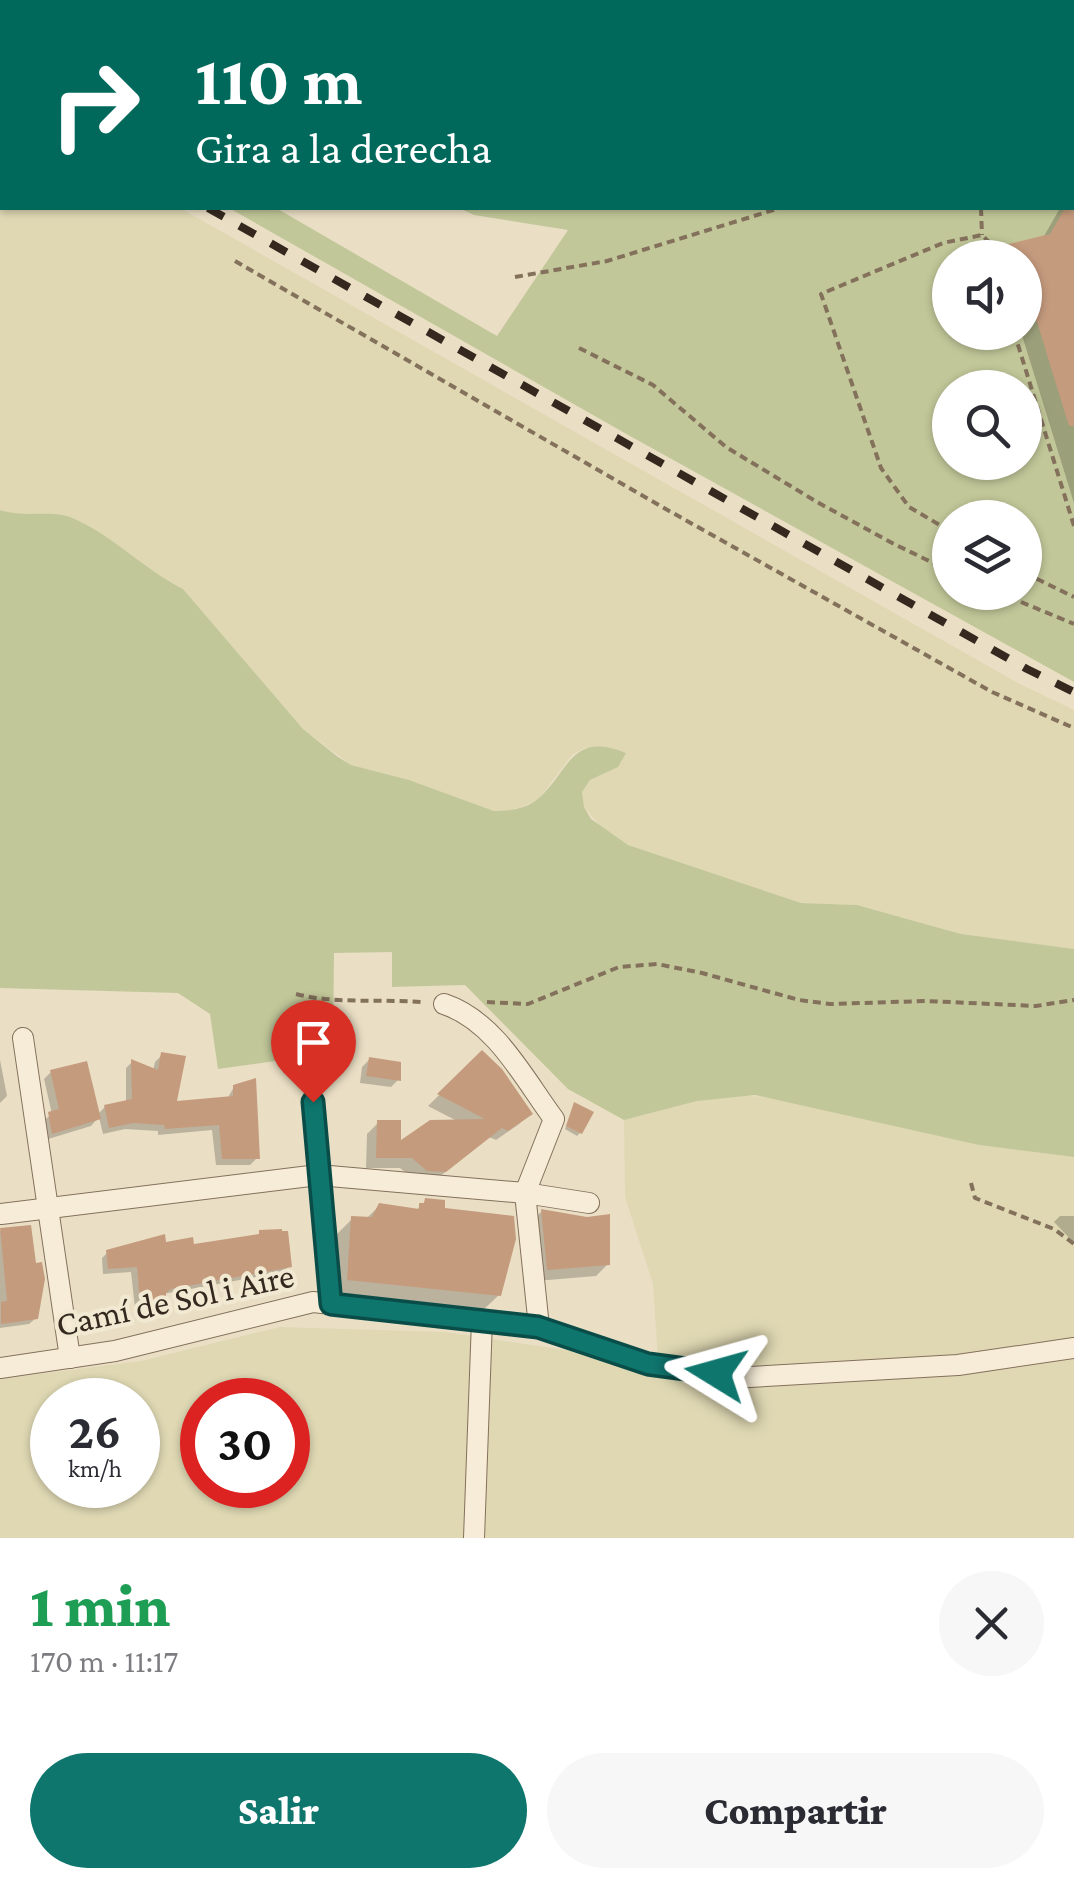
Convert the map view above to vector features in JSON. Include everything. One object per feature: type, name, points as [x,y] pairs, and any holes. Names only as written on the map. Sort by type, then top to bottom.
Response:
[{"type":"street","points":[[444,1004],[465,1011],[487,1029],[554,1119],[525,1193],[538,1327]]},
{"type":"street","points":[[23,1038],[70,1358]]},
{"type":"street","points":[[313,1102],[331,1304]]},
{"type":"street","points":[[0,1214],[318,1175],[590,1202]]},
{"type":"street","name":"Camí de Sol i Aire","points":[[0,1368],[114,1351],[314,1302],[538,1327],[648,1364],[750,1378],[958,1365],[1074,1348]]},
{"type":"street","points":[[474,1538],[482,1320]]},
{"type":"path","points":[[515,277],[606,260],[773,210]]},
{"type":"path","points":[[980,210],[982,235],[987,240]]},
{"type":"path","points":[[932,521],[909,508],[881,468],[821,294],[943,243],[982,235]]},
{"type":"path","points":[[235,262],[992,692],[1074,728]]},
{"type":"path","points":[[579,348],[653,385],[726,447],[802,493],[932,562]]},
{"type":"path","points":[[1020,350],[1074,526]]},
{"type":"path","points":[[1042,581],[1074,597]]},
{"type":"path","points":[[1040,610],[1074,624]]},
{"type":"path","points":[[465,1011],[473,1004],[528,1004],[619,968],[657,964],[798,1000],[830,1004],[926,1001],[1036,1006],[1074,1000]]},
{"type":"path","points":[[296,994],[318,999],[444,1004]]},
{"type":"path","points":[[972,1183],[976,1198],[1054,1229],[1074,1244]]},
{"type":"shaded area","points":[[0,210],[184,210],[1018,683],[1074,710],[1074,949],[961,934],[857,905],[801,903],[628,845],[602,828],[584,807],[582,792],[590,780],[617,767],[613,748],[584,748],[572,755],[537,801],[509,811],[494,811],[409,780],[351,765],[303,729],[183,589],[105,536],[67,516],[27,517],[0,510]]},
{"type":"shaded area","points":[[741,1095],[785,1099],[979,1145],[1074,1157],[1074,1538],[0,1538],[0,1379],[141,1361],[280,1327],[446,1332],[565,1350],[659,1375],[653,1284],[625,1197],[624,1120],[697,1101]]},
{"type":"green space","points":[[233,210],[279,210],[497,336],[568,230],[463,210],[1074,210],[1074,682],[944,610],[1042,610],[1042,500],[932,500],[932,603]]},
{"type":"green space","points":[[0,510],[70,517],[183,589],[303,729],[351,765],[409,780],[494,811],[506,811],[539,798],[582,750],[608,747],[626,753],[618,767],[590,780],[582,792],[584,807],[591,819],[628,845],[801,903],[857,905],[961,934],[1074,949],[1074,1157],[979,1145],[755,1095],[697,1101],[624,1120],[568,1089],[465,985],[392,987],[392,952],[334,953],[333,1053],[218,1069],[210,1014],[178,993],[0,988]]},
{"type":"building","points":[[1064,210],[1074,210],[1074,426],[1069,426],[1042,338],[1042,240],[1025,240],[1050,234]]},
{"type":"building","points":[[482,1050],[502,1069],[533,1114],[508,1131],[502,1128],[446,1172],[427,1171],[412,1158],[376,1158],[377,1120],[401,1120],[401,1140],[430,1120],[485,1119],[437,1094]]},
{"type":"building","points":[[161,1052],[186,1056],[177,1101],[233,1096],[233,1085],[256,1078],[260,1159],[222,1159],[219,1125],[165,1129],[164,1125],[133,1123],[109,1128],[104,1105],[132,1099],[131,1059],[158,1070]]},
{"type":"building","points":[[369,1057],[401,1062],[401,1081],[366,1076]]},
{"type":"building","points":[[87,1061],[101,1119],[52,1134],[48,1112],[59,1109],[50,1070]]},
{"type":"building","points":[[574,1102],[594,1112],[582,1134],[566,1126]]},
{"type":"building","points":[[425,1198],[445,1200],[445,1208],[514,1216],[516,1239],[501,1296],[347,1280],[351,1216],[372,1217],[379,1203],[419,1209]]},
{"type":"building","points":[[541,1209],[587,1217],[610,1214],[610,1265],[547,1270]]},
{"type":"building","points":[[31,1225],[36,1263],[42,1262],[45,1279],[38,1319],[1,1324],[1,1302],[7,1301],[0,1228]]},
{"type":"building","points":[[288,1231],[292,1267],[171,1289],[166,1297],[140,1304],[137,1267],[108,1269],[106,1250],[165,1234],[166,1242],[193,1237],[194,1244]]},
{"type":"railway","points":[[212,210],[1074,692]]},
{"type":"route","points":[[313,1102],[331,1304],[538,1327],[648,1364],[716,1373]]}]
